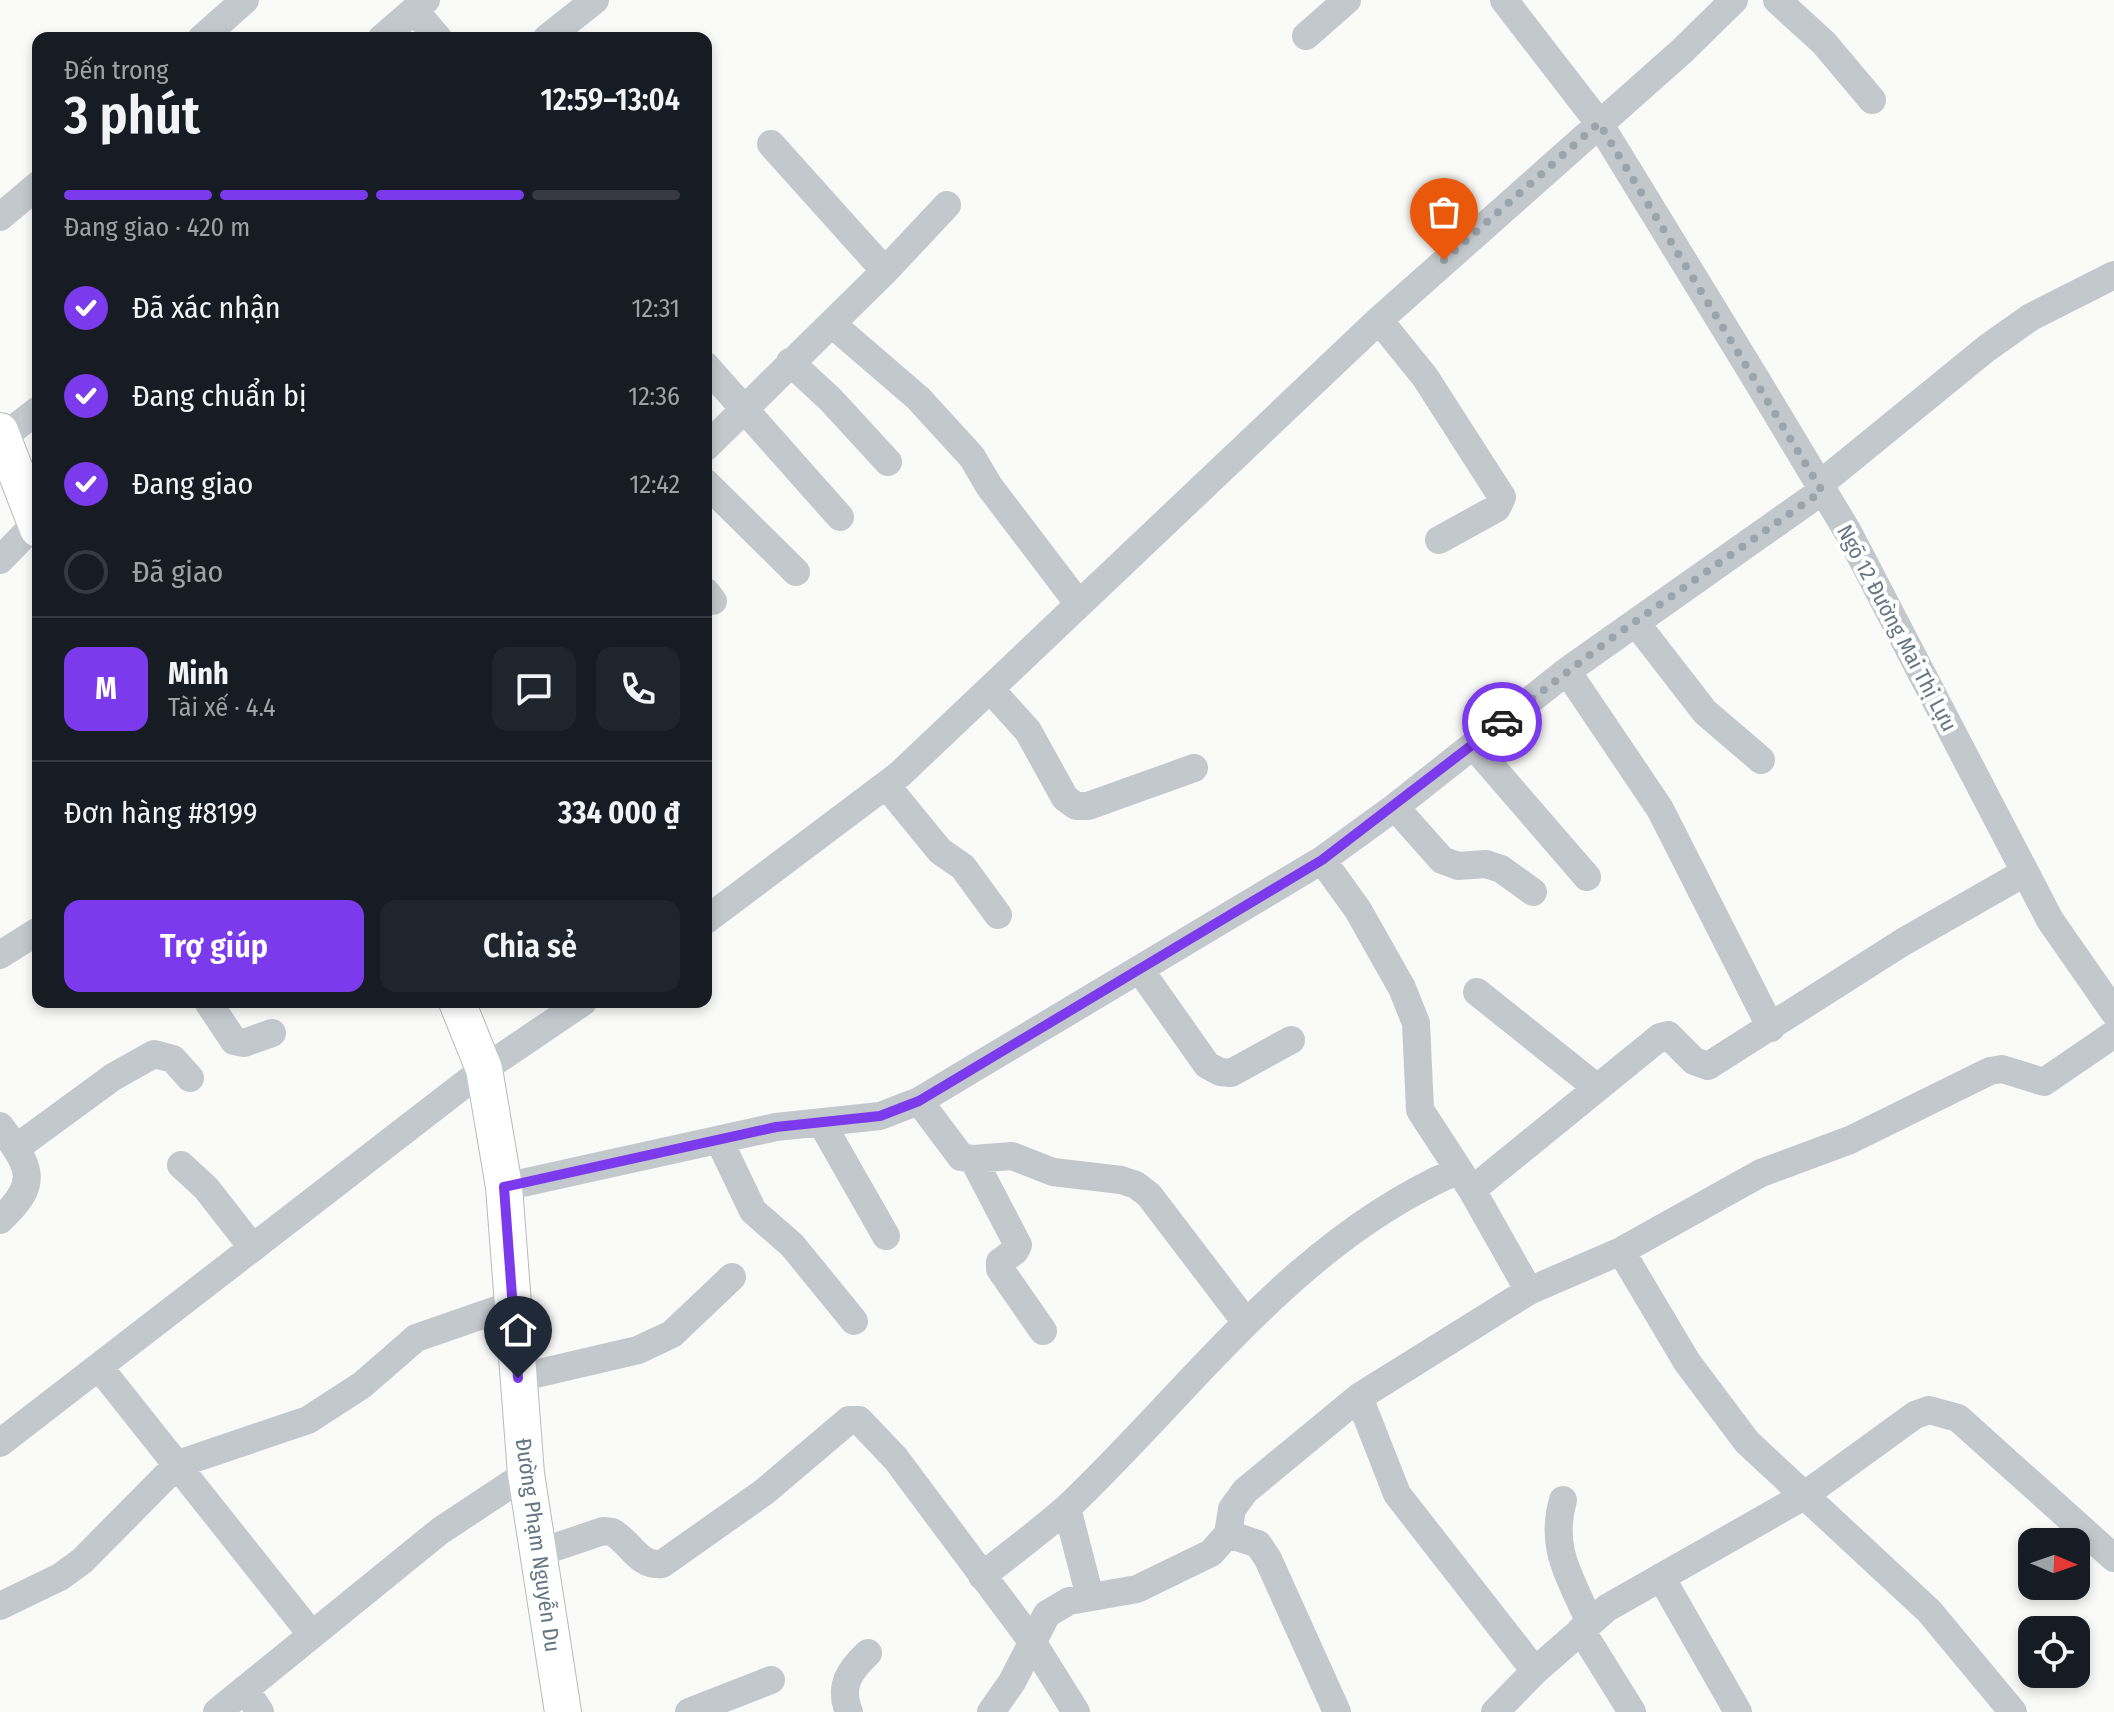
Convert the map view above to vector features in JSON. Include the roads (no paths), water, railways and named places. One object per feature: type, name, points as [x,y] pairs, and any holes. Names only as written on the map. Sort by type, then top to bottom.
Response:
[{"type":"main road","points":[[1,434],[32,516]]},
{"type":"main road","name":"Đường Phạm Nguyễn Du","points":[[459,1008],[484,1069],[504,1187],[526,1474],[563,1712]]},
{"type":"street","points":[[209,32],[244,0]]},
{"type":"street","points":[[565,32],[595,0]]},
{"type":"street","points":[[1306,36],[1347,0]]},
{"type":"street","name":"Ngõ 12 Đường Mai Thị Lựu","points":[[1504,0],[1599,123],[1848,532],[2050,920],[2114,1012]]},
{"type":"street","points":[[712,916],[886,785],[1379,320],[1734,0]]},
{"type":"street","points":[[1777,0],[1824,43],[1872,100]]},
{"type":"street","points":[[389,32],[421,6],[435,32]]},
{"type":"street","points":[[771,144],[885,271]]},
{"type":"street","points":[[0,217],[32,190]]},
{"type":"street","points":[[712,441],[885,271],[947,205]]},
{"type":"street","points":[[504,1187],[719,1140],[821,1122],[880,1116],[919,1101],[1322,860],[1395,807],[1567,671],[1821,488],[1987,348],[2031,317],[2114,275]]},
{"type":"street","points":[[1379,320],[1425,377],[1502,497],[1497,508],[1439,540]]},
{"type":"street","points":[[832,324],[918,398],[965,448],[1078,603]]},
{"type":"street","points":[[790,362],[831,400],[888,462]]},
{"type":"street","points":[[712,373],[840,517]]},
{"type":"street","points":[[1,434],[32,414]]},
{"type":"street","points":[[712,489],[796,572]]},
{"type":"street","points":[[0,560],[32,531]]},
{"type":"street","points":[[1636,623],[1705,712],[1761,760]]},
{"type":"street","points":[[1567,671],[1660,809],[1771,1028]]},
{"type":"street","points":[[990,689],[1028,731],[1065,798],[1076,806],[1088,806],[1194,768]]},
{"type":"street","points":[[1473,745],[1587,877]]},
{"type":"street","points":[[886,785],[940,851],[963,867],[998,915]]},
{"type":"street","points":[[1395,807],[1442,860],[1458,866],[1486,864],[1501,869],[1533,892]]},
{"type":"street","points":[[1322,860],[1358,910],[1402,988],[1416,1023],[1420,1110],[1529,1291]]},
{"type":"street","points":[[982,1576],[1067,1508],[1245,1321],[1381,1209],[1464,1181],[1664,1035],[1672,1037],[1694,1061],[1708,1066],[1903,942],[2024,873]]},
{"type":"street","points":[[0,955],[32,935]]},
{"type":"street","points":[[1140,970],[1207,1065],[1220,1072],[1231,1073],[1291,1040]]},
{"type":"street","points":[[1477,992],[1596,1087]]},
{"type":"street","points":[[212,1008],[234,1041],[244,1043],[272,1033]]},
{"type":"street","points":[[1,1439],[99,1367],[484,1069],[574,1008]]},
{"type":"street","points":[[991,1712],[1012,1682],[1047,1614],[1058,1605],[1137,1589],[1211,1553],[1228,1534],[1232,1509],[1245,1491],[1359,1397],[1529,1291],[1621,1251],[1761,1173],[1850,1140],[1990,1071],[2002,1069],[2044,1082],[2114,1034]]},
{"type":"street","points":[[0,1220],[26,1191],[29,1181],[26,1166],[8,1137],[154,1054],[173,1059],[190,1078]]},
{"type":"street","points":[[919,1101],[961,1157],[1012,1156],[1053,1172],[1136,1185],[1149,1195],[1245,1321]]},
{"type":"street","points":[[821,1122],[886,1236]]},
{"type":"street","points":[[719,1140],[753,1211],[792,1245],[854,1321]]},
{"type":"street","points":[[973,1159],[1018,1245],[1000,1262],[1000,1269],[1043,1331]]},
{"type":"street","points":[[181,1165],[206,1188],[253,1248]]},
{"type":"street","points":[[1621,1251],[1687,1362],[1747,1442],[1802,1497],[1929,1611],[2013,1712]]},
{"type":"street","points":[[518,1378],[638,1350],[672,1334],[732,1277]]},
{"type":"street","points":[[0,1606],[60,1577],[82,1561],[178,1464],[308,1420],[362,1385],[416,1338],[511,1305]]},
{"type":"street","points":[[99,1367],[312,1635]]},
{"type":"street","points":[[1359,1397],[1397,1494],[1535,1671]]},
{"type":"street","points":[[1495,1712],[1535,1671],[1607,1608],[1802,1497],[1915,1415],[1929,1410],[1958,1418],[2114,1558]]},
{"type":"street","points":[[538,1553],[603,1531],[612,1532],[640,1559],[652,1565],[662,1564],[764,1492],[854,1419],[866,1424],[896,1459],[1031,1640],[1076,1712]]},
{"type":"street","points":[[217,1712],[253,1701],[312,1635],[440,1531],[526,1474]]},
{"type":"street","points":[[1563,1500],[1556,1526],[1556,1541],[1585,1626],[1632,1712]]},
{"type":"street","points":[[1067,1508],[1090,1597]]},
{"type":"street","points":[[1228,1534],[1258,1544],[1268,1559],[1337,1712]]},
{"type":"street","points":[[1661,1577],[1738,1712]]},
{"type":"street","points":[[849,1712],[844,1690],[849,1670],[868,1653]]},
{"type":"street","points":[[689,1712],[771,1680]]}]
